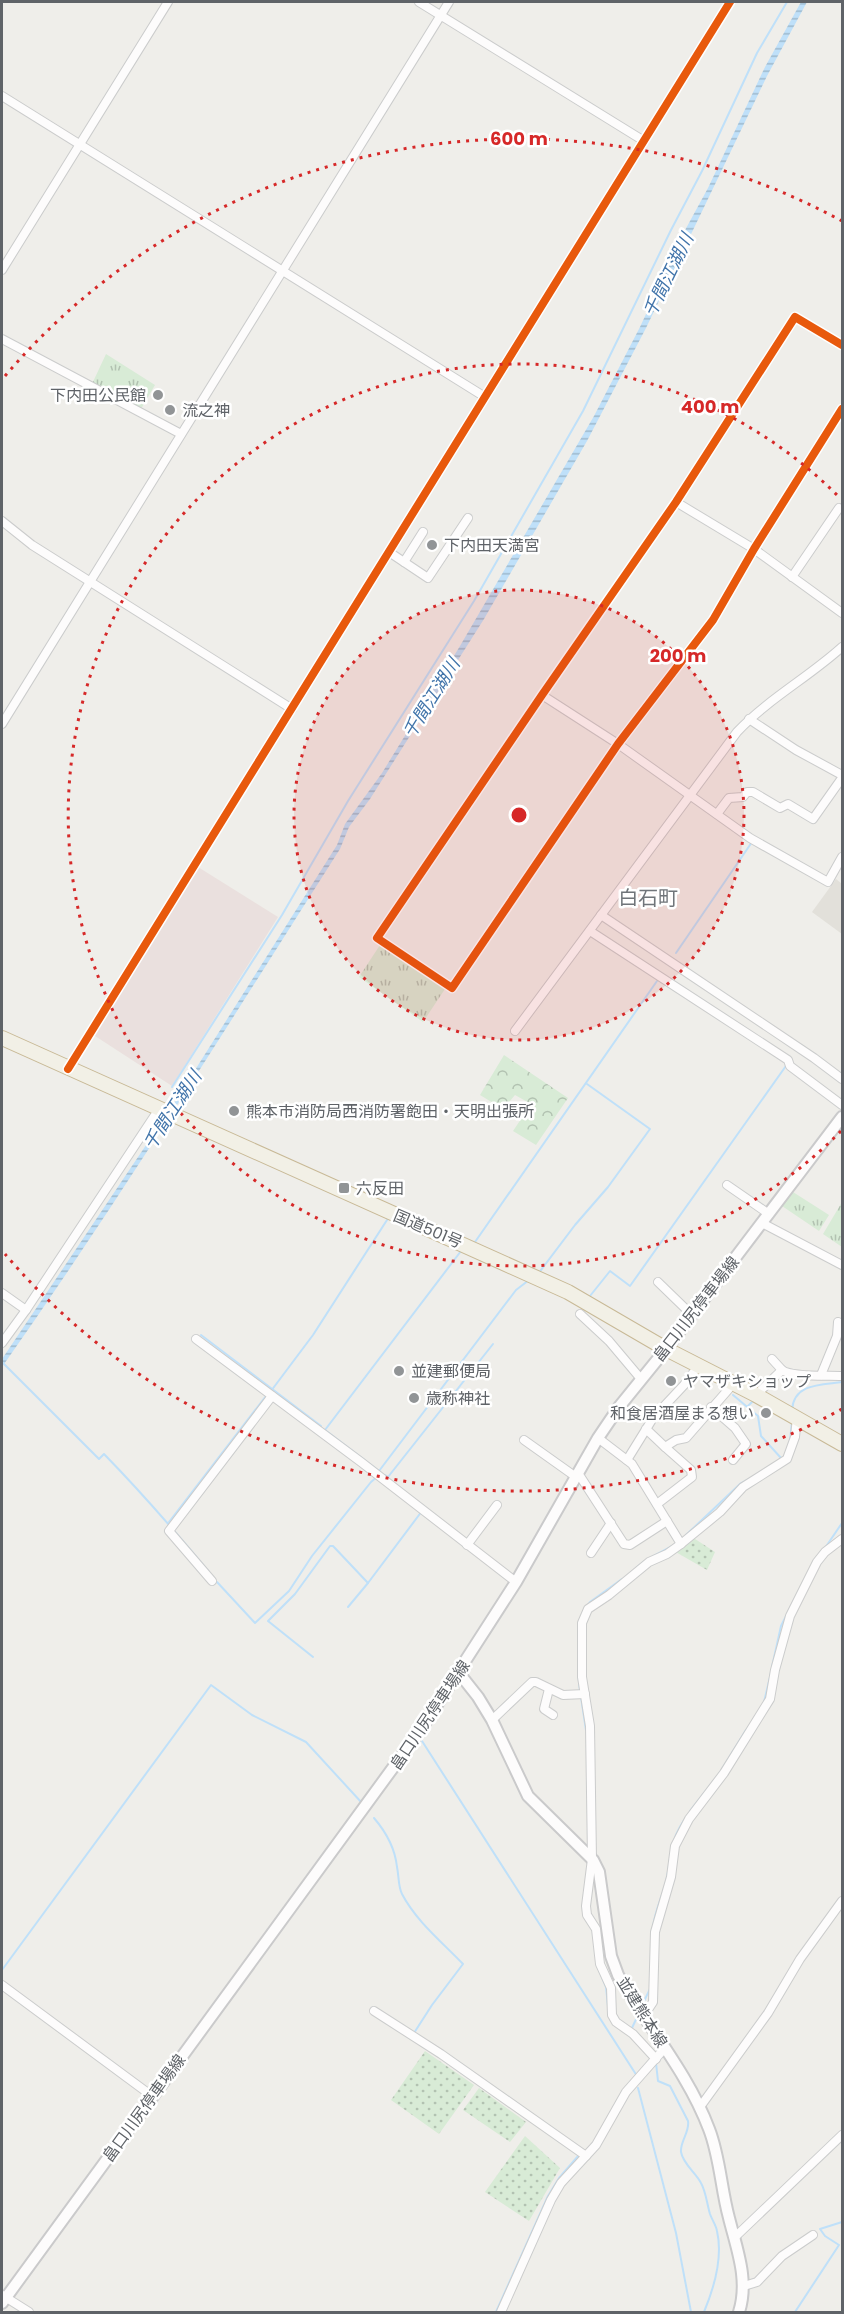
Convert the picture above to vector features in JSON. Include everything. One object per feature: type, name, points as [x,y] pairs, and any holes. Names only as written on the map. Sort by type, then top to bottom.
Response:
[{"type":"highway","name":"国道501号","points":[[2,1038],[549,1283],[590,1304],[666,1349],[734,1383],[843,1443]]},
{"type":"main road","name":"畠口川尻停車場線","points":[[3,2298],[394,1768],[516,1582],[598,1438],[843,1117]]},
{"type":"main road","name":"並建熊本線","points":[[459,1672],[492,1720],[528,1796],[592,1859],[601,1880],[611,1956],[618,1975],[700,2107],[710,2130],[744,2286],[739,2313]]},
{"type":"street","points":[[2,270],[168,2]]},
{"type":"street","points":[[419,2],[644,141]]},
{"type":"street","points":[[2,724],[449,2]]},
{"type":"street","points":[[68,1069],[730,2]]},
{"type":"street","points":[[2,96],[485,397]]},
{"type":"street","points":[[843,345],[795,316],[676,502],[377,938],[452,988],[618,744],[713,620],[754,549],[843,409]]},
{"type":"street","points":[[2,339],[181,434]]},
{"type":"street","points":[[676,502],[754,549],[843,613]]},
{"type":"street","points":[[792,577],[839,508]]},
{"type":"street","points":[[388,552],[428,578],[468,519]]},
{"type":"street","points":[[2,521],[32,545],[292,709]]},
{"type":"street","points":[[405,562],[423,532]]},
{"type":"street","points":[[515,1030],[737,732],[749,719],[821,667],[843,647]]},
{"type":"street","points":[[542,695],[618,744],[750,838],[828,882],[843,857]]},
{"type":"street","points":[[717,814],[729,798],[743,797],[747,792],[753,792],[780,808],[788,804],[813,819],[843,776],[796,750],[749,719]]},
{"type":"street","points":[[601,915],[843,1079]]},
{"type":"street","points":[[590,931],[788,1060],[790,1066],[843,1105]]},
{"type":"street","points":[[2,1343],[166,1113]]},
{"type":"street","points":[[727,1185],[765,1218],[843,1265]]},
{"type":"street","points":[[658,1282],[692,1315]]},
{"type":"street","points":[[2,1293],[26,1310]]},
{"type":"street","points":[[580,1314],[609,1341],[641,1379]]},
{"type":"street","points":[[821,1375],[837,1336],[839,1322]]},
{"type":"street","points":[[196,1339],[516,1582]]},
{"type":"street","points":[[772,1359],[785,1373],[843,1376]]},
{"type":"street","points":[[627,1460],[653,1418],[699,1365]]},
{"type":"street","points":[[756,1395],[782,1370]]},
{"type":"street","points":[[665,1447],[676,1440],[686,1438],[734,1383]]},
{"type":"street","points":[[212,1581],[169,1531],[272,1396]]},
{"type":"street","points":[[711,1407],[735,1428],[746,1444],[733,1460]]},
{"type":"street","points":[[654,2061],[633,2034],[616,2022],[612,2015],[610,1988],[600,1964],[596,1929],[587,1915],[592,1859],[590,1726],[582,1677],[582,1623],[588,1609],[649,1562],[667,1554],[680,1541],[720,1512],[743,1487],[787,1459],[795,1437],[797,1417]]},
{"type":"street","points":[[646,1429],[691,1470],[693,1477],[657,1504]]},
{"type":"street","points":[[598,1438],[627,1460],[680,1541]]},
{"type":"street","points":[[524,1440],[577,1475],[624,1544],[630,1545],[667,1521]]},
{"type":"street","points":[[467,1545],[497,1505]]},
{"type":"street","points":[[591,1553],[611,1523]]},
{"type":"street","points":[[643,2017],[653,2002],[655,1932],[669,1886],[675,1846],[689,1819],[724,1773],[770,1700],[775,1670],[790,1616],[818,1562],[825,1552],[843,1539]]},
{"type":"street","points":[[492,1720],[532,1682],[563,1695],[585,1694]]},
{"type":"street","points":[[549,1689],[544,1709],[553,1715]]},
{"type":"street","points":[[700,2107],[768,2013],[800,1959],[843,1901]]},
{"type":"street","points":[[2,1985],[152,2096]]},
{"type":"street","points":[[374,2011],[450,2060],[586,2156]]},
{"type":"street","points":[[501,2313],[550,2200],[561,2183],[596,2145],[626,2092],[664,2049]]},
{"type":"street","points":[[734,2238],[843,2134]]},
{"type":"street","points":[[744,2286],[757,2282],[782,2256],[813,2235]]},
{"type":"street","points":[[3,2298],[29,2313]]},
{"type":"shaded area","points":[[198,867],[278,917],[172,1086],[92,1034]]},
{"type":"shaded area","points":[[836,879],[842,884],[842,934],[812,912]]},
{"type":"green space","points":[[106,354],[155,385],[141,409],[92,384]]},
{"type":"green space","points":[[380,945],[445,989],[423,1022],[359,977]]},
{"type":"green space","points":[[504,1055],[568,1098],[536,1145],[513,1131],[531,1104],[515,1095],[503,1109],[480,1095]]},
{"type":"green space","points":[[793,1192],[829,1215],[819,1231],[782,1206]]},
{"type":"green space","points":[[842,1202],[842,1247],[823,1234]]},
{"type":"green space","points":[[692,1537],[715,1552],[707,1570],[674,1551]]},
{"type":"green space","points":[[425,2051],[474,2085],[439,2134],[391,2100]]},
{"type":"green space","points":[[479,2088],[526,2122],[510,2142],[463,2110]]},
{"type":"green space","points":[[525,2136],[560,2168],[529,2221],[485,2192]]},
{"type":"water","name":"千間江湖川","points":[[801,2],[807,2],[767,76],[646,328],[587,441],[484,619],[370,799],[349,827],[340,849],[174,1110],[2,1367],[2,1359],[171,1108],[337,845],[345,824],[382,773],[460,646],[594,416],[640,327],[765,67]]},
{"type":"waterway","name":"千間江湖川","points":[[172,1087],[282,915],[348,801],[474,601],[583,411],[702,171],[757,53],[787,2]]},
{"type":"waterway","points":[[676,953],[752,842]]},
{"type":"waterway","points":[[475,1242],[657,981]]},
{"type":"waterway","points":[[590,1296],[610,1271],[630,1286],[788,1063]]},
{"type":"waterway","points":[[538,1274],[575,1225],[608,1187],[650,1129],[587,1084]]},
{"type":"waterway","points":[[271,1391],[313,1335],[387,1220]]},
{"type":"waterway","points":[[379,1471],[325,1430],[461,1251]]},
{"type":"waterway","points":[[379,1475],[381,1473],[379,1471],[516,1290],[529,1280]]},
{"type":"waterway","points":[[201,1335],[321,1426]]},
{"type":"waterway","points":[[385,1475],[388,1477],[493,1344]]},
{"type":"waterway","points":[[2,1362],[99,1459],[104,1454],[209,1572]]},
{"type":"waterway","points":[[792,1410],[794,1401],[803,1390],[817,1385],[842,1382]]},
{"type":"waterway","points":[[733,1395],[758,1416],[761,1436],[781,1458]]},
{"type":"waterway","points":[[169,1522],[266,1396]]},
{"type":"waterway","points":[[747,1407],[752,1402]]},
{"type":"waterway","points":[[790,1440],[792,1422]]},
{"type":"waterway","points":[[217,1582],[255,1623],[289,1591],[312,1556],[378,1476]]},
{"type":"waterway","points":[[686,1535],[740,1484],[751,1478]]},
{"type":"waterway","points":[[313,1657],[268,1621],[295,1594],[330,1546],[333,1546],[368,1583],[422,1511]]},
{"type":"waterway","points":[[825,1548],[842,1523]]},
{"type":"waterway","points":[[632,1572],[648,1559],[677,1543]]},
{"type":"waterway","points":[[772,1667],[781,1626],[811,1567]]},
{"type":"waterway","points":[[587,1606],[622,1579]]},
{"type":"waterway","points":[[348,1607],[368,1583]]},
{"type":"waterway","points":[[578,1625],[580,1691]]},
{"type":"waterway","points":[[764,1702],[771,1673]]},
{"type":"waterway","points":[[2,1970],[211,1685],[252,1715],[306,1742],[362,1803]]},
{"type":"waterway","points":[[581,1697],[586,1730]]},
{"type":"waterway","points":[[690,1811],[719,1774],[746,1730]]},
{"type":"waterway","points":[[422,1741],[637,2076]]},
{"type":"waterway","points":[[653,1927],[666,1882],[674,1840],[687,1816]]},
{"type":"waterway","points":[[374,1818],[392,1847],[400,1888],[408,1904],[422,1922],[463,1964],[414,2033]]},
{"type":"waterway","points":[[651,1938],[651,1960]]},
{"type":"waterway","points":[[597,1965],[606,1987],[608,2006]]},
{"type":"waterway","points":[[642,2005],[650,1989]]},
{"type":"waterway","points":[[631,2030],[639,2013]]},
{"type":"waterway","points":[[656,2063],[658,2081],[670,2086],[688,2121],[681,2152],[703,2187],[719,2241],[716,2272],[704,2312]]},
{"type":"waterway","points":[[638,2088],[676,2233],[691,2312]]},
{"type":"waterway","points":[[496,2312],[548,2196],[559,2178],[579,2155]]},
{"type":"waterway","points":[[795,2312],[839,2245],[825,2236],[820,2229],[842,2222]]},
{"type":"cycle path","points":[[68,1069],[730,2]]},
{"type":"cycle path","points":[[842,345],[795,317],[676,502],[377,938],[452,988],[618,744],[713,620],[754,549],[842,409]]},
{"type":"place","name":"下内田公民館","points":[[158,395]]},
{"type":"place","name":"流之神","points":[[170,410]]},
{"type":"place","name":"下内田天満宮","points":[[432,545]]},
{"type":"place","name":"熊本市消防局西消防署飽田・天明出張所","points":[[234,1111]]},
{"type":"place","name":"六反田","points":[[344,1188]]},
{"type":"place","name":"並建郵便局","points":[[399,1371]]},
{"type":"place","name":"ヤマザキショップ","points":[[671,1381]]},
{"type":"place","name":"歳称神社","points":[[414,1398]]},
{"type":"place","name":"和食居酒屋まる想い","points":[[766,1413]]},
{"type":"district","name":"白石町","points":[[648,898]]}]
